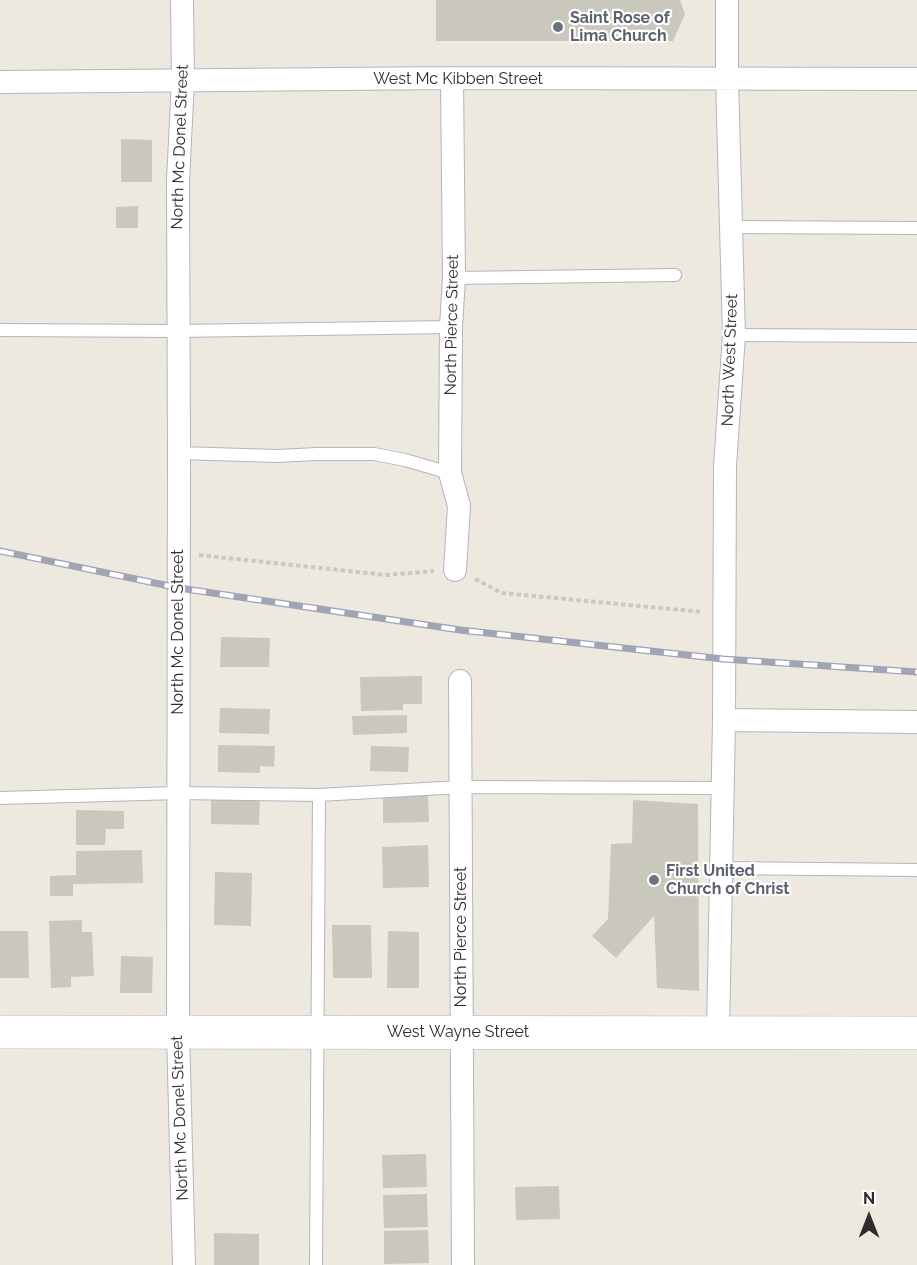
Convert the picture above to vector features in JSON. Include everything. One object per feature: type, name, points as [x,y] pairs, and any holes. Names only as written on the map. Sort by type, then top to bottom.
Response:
[{"type":"street","name":"North Mc Donel Street","points":[[182,0],[183,80],[178,181],[177,331],[179,453],[178,1032],[184,1265]]},
{"type":"street","name":"North West Street","points":[[718,1032],[724,720],[725,466],[734,335],[727,0]]},
{"type":"street","name":"West Mc Kibben Street","points":[[0,82],[452,78],[917,79]]},
{"type":"street","name":"North Pierce Street","points":[[452,78],[454,278],[451,327],[450,473],[459,506],[455,570]]},
{"type":"street","name":"North Pierce Street","points":[[460,681],[463,1265]]},
{"type":"street","points":[[724,720],[917,722]]},
{"type":"street","name":"West Wayne Street","points":[[0,1032],[917,1033]]},
{"type":"lane","points":[[731,227],[917,228]]},
{"type":"lane","points":[[454,278],[675,275]]},
{"type":"lane","points":[[0,330],[177,331],[451,327]]},
{"type":"lane","points":[[734,335],[917,336]]},
{"type":"lane","points":[[179,453],[277,456],[374,454],[450,473]]},
{"type":"lane","points":[[0,798],[179,793],[319,795],[460,787],[723,788]]},
{"type":"lane","points":[[316,1265],[319,795]]},
{"type":"lane","points":[[721,868],[917,870]]},
{"type":"building","name":"Saint Rose of Lima Church","points":[[436,0],[680,0],[685,14],[673,41],[436,41]]},
{"type":"building","points":[[121,139],[152,140],[152,182],[121,182]]},
{"type":"building","points":[[138,206],[138,228],[116,228],[116,207]]},
{"type":"building","points":[[221,637],[270,638],[269,667],[220,667]]},
{"type":"building","points":[[422,676],[422,704],[403,704],[403,710],[361,711],[360,677]]},
{"type":"building","points":[[220,708],[270,709],[269,734],[219,733]]},
{"type":"building","points":[[407,715],[407,733],[353,735],[352,716]]},
{"type":"building","points":[[218,745],[275,746],[274,767],[260,766],[260,773],[218,772]]},
{"type":"building","points":[[371,746],[409,747],[408,772],[370,771]]},
{"type":"building","points":[[428,793],[429,822],[383,823],[383,794]]},
{"type":"building","points":[[211,796],[260,796],[259,825],[211,824]]},
{"type":"building","name":"First United Church of Christ","points":[[633,800],[698,804],[699,991],[657,988],[654,916],[616,958],[592,936],[608,919],[611,844],[632,843]]},
{"type":"building","points":[[76,810],[124,811],[124,829],[106,829],[105,845],[76,845]]},
{"type":"building","points":[[428,845],[429,887],[383,888],[382,847]]},
{"type":"building","points":[[142,850],[143,883],[73,884],[73,896],[50,896],[50,876],[76,875],[76,851]]},
{"type":"building","points":[[215,872],[252,873],[251,926],[214,925]]},
{"type":"building","points":[[82,920],[82,932],[92,932],[94,976],[71,977],[71,987],[51,988],[49,921]]},
{"type":"building","points":[[332,925],[371,925],[372,978],[333,978]]},
{"type":"building","points":[[0,931],[28,931],[29,978],[0,978]]},
{"type":"building","points":[[388,931],[419,932],[419,988],[387,988]]},
{"type":"building","points":[[121,956],[153,957],[152,993],[120,993]]},
{"type":"building","points":[[426,1154],[427,1187],[383,1188],[382,1155]]},
{"type":"building","points":[[559,1186],[560,1219],[516,1220],[515,1187]]},
{"type":"building","points":[[427,1194],[428,1227],[384,1228],[383,1195]]},
{"type":"building","points":[[428,1230],[429,1263],[384,1264],[384,1231]]},
{"type":"building","points":[[214,1233],[259,1234],[259,1265],[214,1265]]},
{"type":"railway","points":[[0,551],[179,588],[460,630],[723,659],[917,672]]},
{"type":"place","name":"Saint Rose of Lima Church","points":[[558,27]]},
{"type":"place","name":"First United Church of Christ","points":[[654,880]]}]
